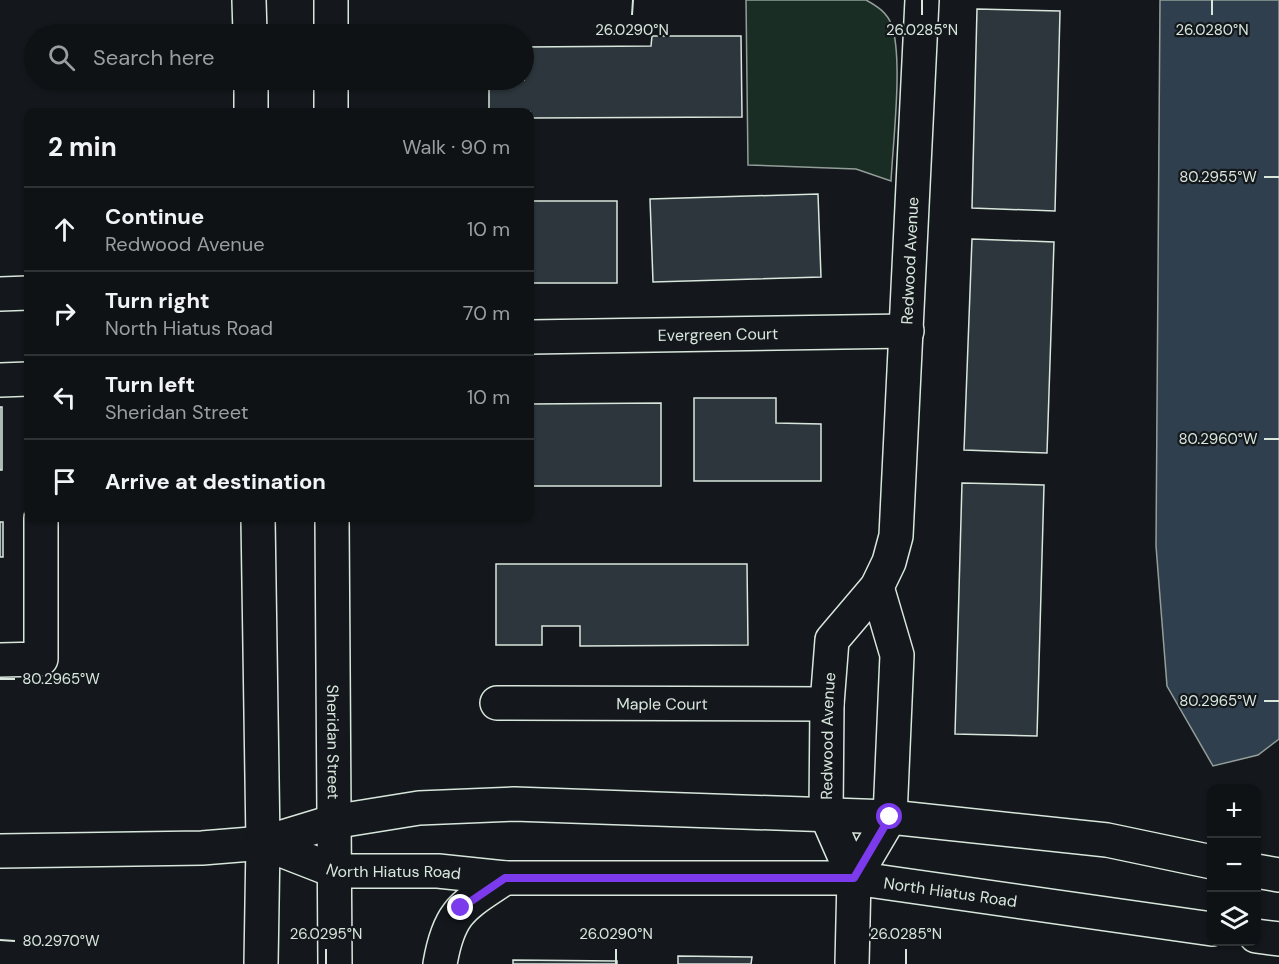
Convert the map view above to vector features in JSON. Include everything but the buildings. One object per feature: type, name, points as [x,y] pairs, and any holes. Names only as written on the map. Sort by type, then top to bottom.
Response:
[{"type":"main road","points":[[249,0],[250,24]]},
{"type":"main road","points":[[331,0],[331,24]]},
{"type":"main road","name":"Redwood Avenue","points":[[854,878],[826,814],[827,704],[832,640],[877,587],[890,562],[896,536],[922,0]]},
{"type":"main road","points":[[250,90],[251,108]]},
{"type":"main road","points":[[331,90],[331,108]]},
{"type":"main road","points":[[0,294],[24,293]]},
{"type":"main road","name":"Evergreen Court","points":[[534,337],[907,331]]},
{"type":"main road","points":[[0,380],[24,379]]},
{"type":"main road","points":[[0,660],[41,659],[41,522]]},
{"type":"main road","points":[[258,522],[263,843],[261,964]]},
{"type":"main road","name":"Sheridan Street","points":[[332,522],[332,822],[335,871],[335,964]]},
{"type":"main road","points":[[852,964],[854,878],[890,817],[897,655],[877,587]]},
{"type":"main road","name":"Maple Court","points":[[497,703],[827,704]]},
{"type":"main road","name":"North Hiatus Road","points":[[0,851],[202,848],[263,843],[332,822],[419,808],[514,804],[890,817],[1107,840],[1207,861]]},
{"type":"main road","name":"North Hiatus Road","points":[[263,843],[335,871],[438,871],[505,878],[854,878],[1079,908],[1207,928]]},
{"type":"main road","points":[[1261,872],[1279,875]]},
{"type":"main road","points":[[440,964],[443,944],[461,908],[505,878]]},
{"type":"main road","points":[[1261,937],[1279,939]]},
{"type":"green space","points":[[746,0],[866,0],[885,14],[892,26],[897,59],[891,181],[856,169],[748,165]]},
{"type":"water","points":[[1160,0],[1279,0],[1279,739],[1258,755],[1213,766],[1167,686],[1156,546]]},
{"type":"route","points":[[461,908],[505,878],[794,876],[854,878],[890,817]]}]
